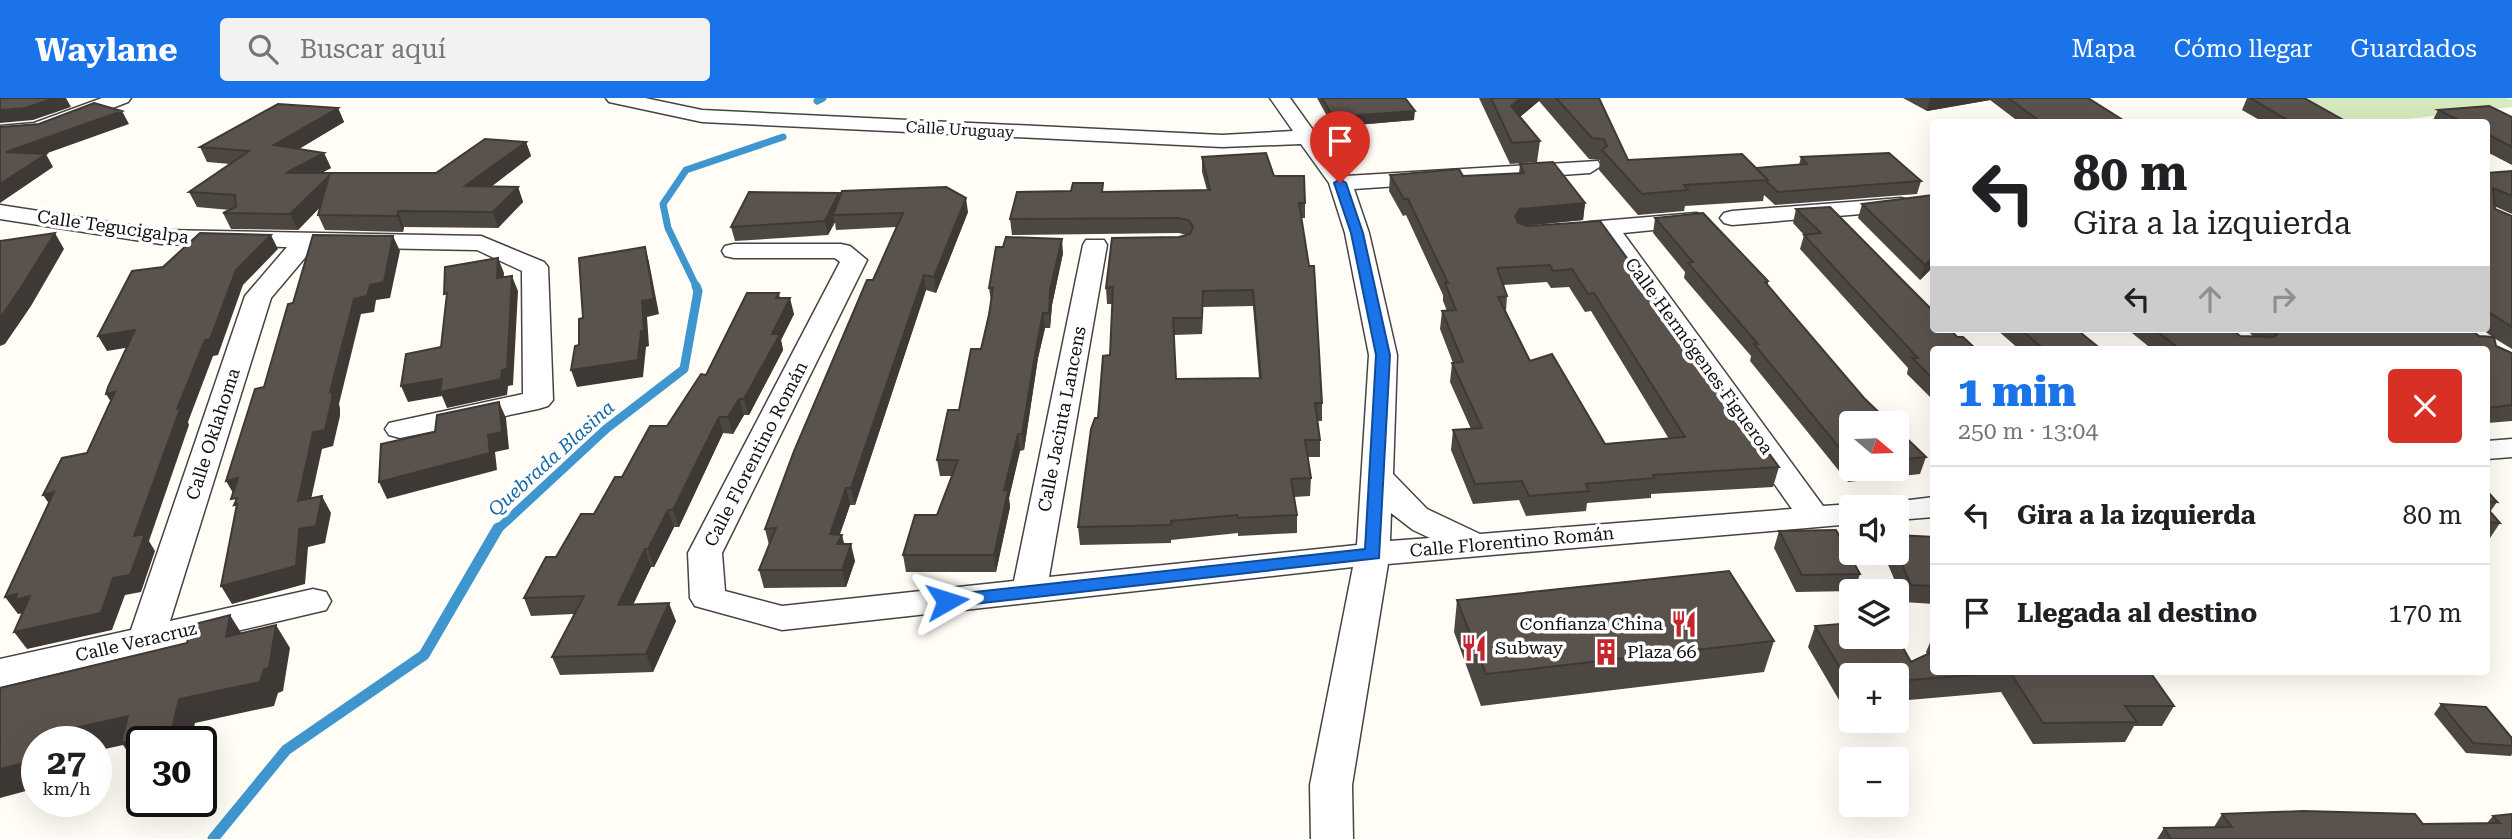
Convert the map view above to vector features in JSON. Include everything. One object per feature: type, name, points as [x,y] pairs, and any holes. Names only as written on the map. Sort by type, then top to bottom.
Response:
[{"type":"street","points":[[0,132],[37,129],[121,98]]},
{"type":"street","name":"Calle Uruguay","points":[[616,98],[702,116],[1222,141],[1306,138]]},
{"type":"street","points":[[1280,98],[1340,183],[1357,233],[1383,355],[1373,554],[1331,785],[1332,839]]},
{"type":"street","points":[[1340,183],[1590,166]]},
{"type":"street","points":[[1732,218],[1920,203]]},
{"type":"street","points":[[1833,211],[1852,229]]},
{"type":"street","name":"Calle Tegucigalpa","points":[[5,217],[161,237],[305,242],[481,243],[535,267],[538,400],[400,429]]},
{"type":"street","points":[[1567,231],[1696,220]]},
{"type":"street","name":"Calle Hermógenes Figueroa","points":[[1607,228],[1815,518]]},
{"type":"street","name":"Calle Oklahoma","points":[[146,640],[258,296],[305,242]]},
{"type":"street","name":"Calle Jacinta Lancens","points":[[1029,593],[1093,245]]},
{"type":"street","name":"Calle Florentino Román","points":[[734,251],[841,251],[855,260],[705,553],[708,598],[782,618],[1373,554],[1839,515]]},
{"type":"street","points":[[2490,450],[2512,448]]},
{"type":"street","points":[[1377,476],[1407,512],[1427,527],[1481,545]]},
{"type":"street","points":[[1909,509],[1930,507]]},
{"type":"street","name":"Calle Veracruz","points":[[0,673],[313,601]]},
{"type":"green space","points":[[2287,98],[2512,100],[2512,107],[2407,119],[2327,119]]},
{"type":"building","points":[[0,98],[54,98],[26,108],[0,110]]},
{"type":"building","points":[[1322,98],[1405,98],[1415,111],[1333,117]]},
{"type":"building","points":[[1491,98],[1521,98],[1511,106],[1540,141],[1512,143]]},
{"type":"building","points":[[1556,98],[1599,98],[1628,160],[1742,154],[1768,180],[1684,185],[1688,190],[1642,194],[1602,150],[1607,146],[1604,139],[1592,138]]},
{"type":"building","points":[[2008,98],[2088,98],[2121,119],[2037,119]]},
{"type":"building","points":[[2250,98],[2304,98],[2342,119],[2286,119]]},
{"type":"building","points":[[94,103],[122,111],[6,152],[46,154],[0,184],[0,127],[39,124]]},
{"type":"building","points":[[278,104],[338,108],[274,145],[324,153],[286,173],[436,173],[485,139],[526,142],[465,186],[518,187],[493,212],[398,211],[397,216],[318,215],[329,176],[290,214],[223,213],[236,207],[235,195],[189,192],[249,151],[200,147]]},
{"type":"building","points":[[2489,106],[2512,117],[2512,147],[2490,136],[2490,119],[2457,119],[2438,110]]},
{"type":"building","points":[[1266,153],[1274,176],[1304,176],[1305,203],[1299,203],[1309,266],[1314,266],[1322,403],[1315,403],[1320,440],[1305,440],[1311,478],[1291,479],[1297,515],[1238,518],[1237,515],[1171,521],[1171,525],[1078,527],[1091,429],[1095,418],[1098,418],[1103,356],[1110,355],[1113,287],[1106,288],[1112,238],[1179,237],[1190,234],[1193,226],[1188,220],[1178,218],[1010,219],[1017,192],[1071,191],[1073,183],[1103,183],[1102,192],[1210,190],[1202,157]],"holes":[[[1253,290],[1261,378],[1176,379],[1173,318],[1202,318],[1203,291]]]},
{"type":"building","points":[[1889,153],[1921,181],[1778,192],[1756,168],[1807,164],[1801,157]]},
{"type":"building","points":[[1553,162],[1585,203],[1520,209],[1515,216],[1518,223],[1529,226],[1600,221],[1779,467],[1653,475],[1655,478],[1586,484],[1589,491],[1529,496],[1522,481],[1475,484],[1453,430],[1482,428],[1452,363],[1463,362],[1442,311],[1456,310],[1445,283],[1448,283],[1408,199],[1404,199],[1390,175],[1459,169],[1463,176],[1524,173],[1520,164]],"holes":[[[1550,265],[1553,271],[1572,269],[1588,294],[1594,293],[1685,437],[1605,444],[1552,354],[1530,361],[1498,297],[1507,296],[1497,268]]]},
{"type":"building","points":[[2512,171],[2512,196],[2493,188],[2495,209],[2512,216],[2512,327],[2490,313],[2490,173]]},
{"type":"building","points":[[946,187],[966,198],[934,277],[924,275],[851,488],[846,488],[830,534],[842,535],[837,544],[851,544],[842,570],[759,570],[776,528],[765,529],[794,451],[867,280],[873,280],[903,213],[833,215],[842,191]]},
{"type":"building","points":[[749,192],[839,193],[825,221],[731,227]]},
{"type":"building","points":[[1930,196],[1930,260],[1925,265],[1862,204]]},
{"type":"building","points":[[1830,207],[1930,308],[1930,333],[1954,333],[1973,346],[1930,346],[1930,376],[1912,358],[1918,358],[1804,235],[1821,233],[1796,209]]},
{"type":"building","points":[[1703,213],[1768,281],[1765,282],[1878,411],[1839,411],[1839,447],[1754,344],[1758,344],[1688,263],[1693,262],[1655,218]]},
{"type":"building","points":[[55,233],[20,289],[0,318],[0,241]]},
{"type":"building","points":[[200,233],[271,235],[236,270],[210,339],[205,340],[177,409],[180,409],[134,536],[145,534],[130,575],[113,578],[101,613],[14,632],[30,596],[15,600],[17,594],[5,597],[54,492],[43,495],[62,458],[87,453],[115,392],[106,394],[108,387],[135,330],[98,336],[132,271],[163,267]]},
{"type":"building","points":[[313,235],[393,236],[384,282],[370,285],[367,296],[354,299],[330,392],[332,391],[332,399],[325,430],[313,432],[298,501],[322,496],[316,526],[299,529],[296,566],[221,586],[237,504],[234,505],[237,498],[231,499],[238,478],[226,481],[255,389],[264,387],[288,304],[293,303]]},
{"type":"building","points":[[1006,237],[1062,239],[1050,290],[1049,313],[1043,313],[1022,434],[1018,434],[1004,490],[1008,491],[994,555],[903,555],[915,515],[937,515],[958,460],[937,460],[948,410],[959,410],[971,349],[981,349],[993,288],[989,288],[996,247],[1003,247]]},
{"type":"building","points":[[645,247],[654,299],[642,301],[644,330],[641,331],[638,360],[571,370],[575,346],[579,345],[579,319],[583,318],[579,258]]},
{"type":"building","points":[[498,258],[497,278],[512,276],[507,369],[502,370],[501,379],[440,392],[442,379],[401,386],[406,354],[441,347],[447,293],[444,294],[445,267]]},
{"type":"building","points":[[747,293],[779,293],[776,298],[790,298],[772,334],[780,334],[744,399],[739,399],[728,417],[719,417],[673,510],[668,510],[648,549],[645,549],[618,605],[669,603],[646,654],[552,657],[584,596],[524,598],[546,557],[556,557],[581,514],[594,514],[615,477],[622,477],[650,426],[667,426],[701,374],[706,375]]},
{"type":"building","points":[[2025,333],[2081,333],[2097,346],[2040,346]]},
{"type":"building","points":[[2159,333],[2237,333],[2240,336],[2274,337],[2276,333],[2475,333],[2479,336],[2494,337],[2496,346],[2512,353],[2512,405],[2490,408],[2490,346],[2176,346]]},
{"type":"building","points":[[499,402],[502,432],[488,435],[490,453],[379,482],[381,444],[435,432],[437,415]]},
{"type":"building","points":[[1909,441],[1926,457],[1909,459]]},
{"type":"building","points":[[2490,511],[2500,523],[2490,522]]},
{"type":"building","points":[[1836,530],[1839,536],[1839,565],[1855,565],[1860,574],[1802,575],[1779,531]]},
{"type":"building","points":[[1909,536],[1930,537],[1930,586],[1911,585],[1902,565],[1909,565]]},
{"type":"building","points":[[1729,571],[1774,641],[1486,674],[1457,600]]},
{"type":"building","points":[[230,615],[226,637],[276,625],[269,668],[264,669],[260,682],[179,699],[173,726],[126,726],[126,742],[121,743],[128,716],[83,726],[21,726],[21,764],[0,769],[0,688],[187,643],[191,625]]},
{"type":"building","points":[[1839,624],[1839,649],[1904,649],[1911,662],[1930,653],[1930,675],[1972,675],[1909,680],[1909,663],[1839,663],[1839,666],[1815,626]]},
{"type":"building","points":[[2012,675],[2152,675],[2174,706],[2125,706],[2137,722],[2043,723]]},
{"type":"building","points":[[2441,704],[2486,707],[2512,738],[2512,746],[2473,743]]},
{"type":"building","points":[[2303,811],[2415,814],[2423,824],[2500,823],[2493,816],[2512,814],[2512,839],[2171,839],[2164,828],[2232,827],[2222,814]]},
{"type":"waterway","name":"Quebrada Blasina","points":[[817,101],[823,98]]},
{"type":"waterway","name":"Quebrada Blasina","points":[[697,288],[668,228],[663,204],[686,170],[783,137]]},
{"type":"waterway","name":"Quebrada Blasina","points":[[497,530],[606,429],[684,369],[698,291],[696,286]]},
{"type":"waterway","name":"Quebrada Blasina","points":[[213,839],[286,750],[424,655],[498,528]]},
{"type":"place","name":"Confianza China","points":[[1684,624]]},
{"type":"place","name":"Subway","points":[[1474,648]]},
{"type":"place","name":"Plaza 66","points":[[1606,652]]},
{"type":"route","points":[[947,601],[1373,554],[1383,355],[1357,233],[1340,183]]}]
